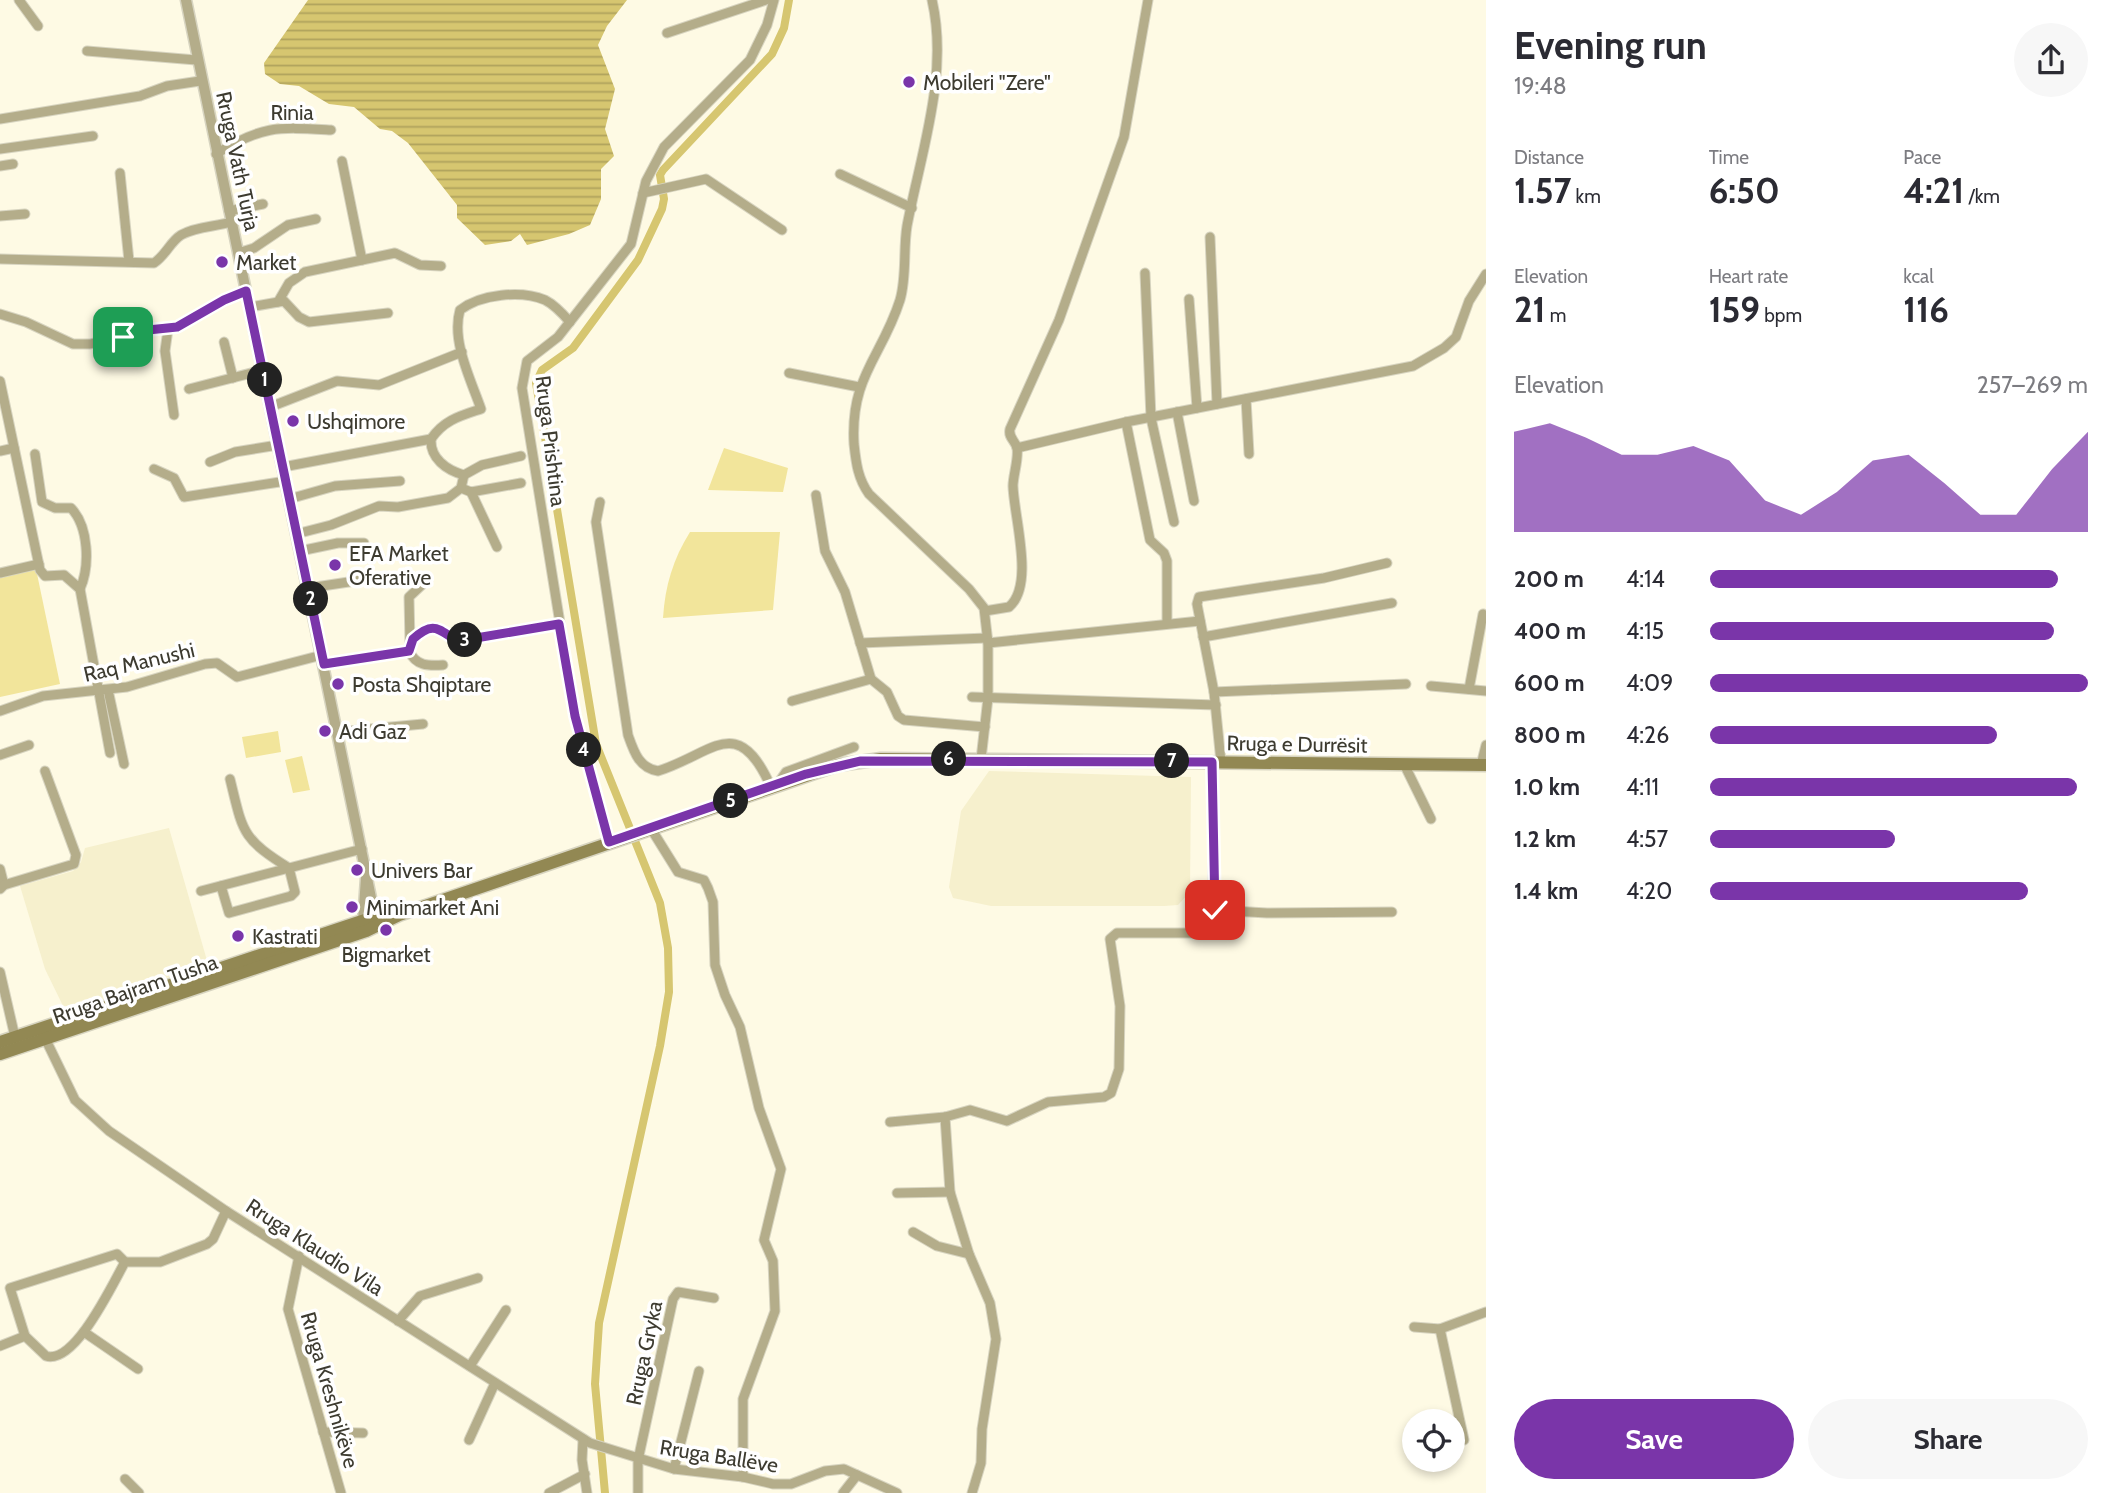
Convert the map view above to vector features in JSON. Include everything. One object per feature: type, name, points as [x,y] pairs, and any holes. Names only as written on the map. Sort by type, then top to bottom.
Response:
[{"type":"main road","name":"Rruga e Durrësit","points":[[613,840],[774,786],[860,761],[981,759],[1483,765]]},
{"type":"main road","name":"Rruga Bajram Tusha","points":[[0,1054],[43,1034],[613,840]]},
{"type":"main road","name":"Rruga Bajram Tusha","points":[[0,1042],[15,1037],[43,1034]]},
{"type":"street","points":[[19,0],[38,26]]},
{"type":"street","name":"Rruga Vath Turja","points":[[186,0],[200,81],[264,370],[366,865],[370,924]]},
{"type":"street","points":[[667,33],[766,0]]},
{"type":"street","name":"Rruga Prishtina","points":[[613,840],[575,716],[522,378],[527,361],[558,337],[631,244],[650,171],[664,147],[750,60],[767,25],[774,0]]},
{"type":"street","points":[[932,0],[938,32],[938,67],[912,208],[900,299],[859,387],[854,437],[862,485],[882,508],[969,589],[985,611],[988,698],[981,759]]},
{"type":"street","points":[[985,611],[1009,607],[1020,592],[1022,573],[1013,485],[1017,448],[1009,435],[1013,420],[1030,391],[1059,320],[1124,136],[1148,0]]},
{"type":"street","points":[[87,51],[197,60]]},
{"type":"street","points":[[0,118],[140,96],[167,86],[200,81]]},
{"type":"street","name":"Rinia","points":[[216,154],[244,136],[267,128],[331,130]]},
{"type":"street","points":[[0,149],[93,136]]},
{"type":"street","points":[[342,161],[362,260]]},
{"type":"street","points":[[0,166],[13,164]]},
{"type":"street","points":[[120,173],[129,261]]},
{"type":"street","points":[[840,174],[912,208]]},
{"type":"street","points":[[643,193],[706,179],[782,230]]},
{"type":"street","points":[[0,259],[129,261],[141,265],[154,263],[165,256],[180,236],[262,204]]},
{"type":"street","points":[[0,216],[25,214]]},
{"type":"street","points":[[238,253],[254,248],[288,225],[316,219]]},
{"type":"street","points":[[1210,237],[1217,404]]},
{"type":"street","points":[[278,302],[289,283],[301,273],[395,253],[420,265],[441,266]]},
{"type":"street","points":[[1145,273],[1151,418],[1174,522]]},
{"type":"street","points":[[1017,448],[1126,422],[1413,366],[1444,348],[1456,337],[1469,301],[1486,274]]},
{"type":"street","points":[[0,314],[26,322],[73,344],[99,343],[148,330],[168,329],[186,324],[224,300],[246,291]]},
{"type":"street","points":[[464,475],[437,459],[432,450],[431,439],[438,428],[451,419],[481,409],[461,352],[458,318],[460,310],[478,300],[520,295],[556,307],[570,322]]},
{"type":"street","points":[[1189,299],[1197,408]]},
{"type":"street","points":[[250,307],[284,301],[299,317],[309,323],[388,313]]},
{"type":"street","points":[[168,329],[165,351],[174,415]]},
{"type":"street","points":[[224,342],[233,378]]},
{"type":"street","points":[[270,407],[337,381],[379,384],[461,352]]},
{"type":"street","points":[[188,389],[264,370]]},
{"type":"street","points":[[789,373],[859,387]]},
{"type":"street","points":[[0,381],[38,564],[45,576],[64,575],[80,589],[124,764]]},
{"type":"street","points":[[1246,399],[1249,454]]},
{"type":"street","points":[[1177,412],[1194,501]]},
{"type":"street","points":[[1126,422],[1150,540],[1164,553],[1167,561],[1167,624]]},
{"type":"street","points":[[283,467],[431,439]]},
{"type":"street","points":[[210,462],[235,452],[278,445]]},
{"type":"street","points":[[0,451],[14,448]]},
{"type":"street","points":[[35,454],[42,502],[55,508],[71,508],[78,515],[86,552],[86,576],[80,589]]},
{"type":"street","points":[[296,534],[331,526],[379,506],[398,507],[448,498],[461,488],[464,475],[482,465],[520,456]]},
{"type":"street","points":[[154,469],[174,478],[184,497],[286,481]]},
{"type":"street","points":[[289,499],[335,486],[400,481]]},
{"type":"street","points":[[461,488],[471,492],[521,483]]},
{"type":"street","points":[[471,492],[497,547]]},
{"type":"street","points":[[817,495],[821,537],[845,592],[871,679],[887,692],[898,716],[904,720],[985,727]]},
{"type":"street","points":[[600,502],[596,522],[628,735],[644,766],[658,771],[722,744],[737,745],[760,761],[774,786],[786,772],[854,747]]},
{"type":"street","points":[[300,551],[338,543],[364,543]]},
{"type":"street","points":[[890,1122],[976,1111],[1007,1121],[1048,1102],[1104,1097],[1111,1093],[1119,1069],[1120,1006],[1110,939],[1117,933],[1208,933],[1213,929],[1216,705],[1197,604],[1202,596],[1311,580],[1387,563]]},
{"type":"street","points":[[0,573],[38,564]]},
{"type":"street","points":[[309,588],[374,578]]},
{"type":"street","points":[[426,581],[409,597],[409,647],[422,665],[443,665]]},
{"type":"street","points":[[1203,637],[1392,603]]},
{"type":"street","points":[[1469,689],[1483,614]]},
{"type":"street","points":[[860,643],[988,641],[1199,621]]},
{"type":"street","name":"Raq Manushi","points":[[0,711],[43,696],[104,691],[211,663],[220,665],[227,673],[237,677],[323,659],[409,647],[418,635],[433,629],[444,629],[458,641],[559,624]]},
{"type":"street","points":[[792,701],[871,679]]},
{"type":"street","points":[[1214,692],[1406,684]]},
{"type":"street","points":[[1431,686],[1486,691]]},
{"type":"street","points":[[104,691],[110,753]]},
{"type":"street","points":[[972,697],[1216,705]]},
{"type":"street","points":[[338,732],[423,724]]},
{"type":"street","points":[[1483,765],[1486,744]]},
{"type":"street","points":[[0,755],[29,745]]},
{"type":"street","points":[[1404,764],[1431,818]]},
{"type":"street","points":[[0,869],[2,887],[74,864],[76,855],[45,771]]},
{"type":"street","points":[[220,886],[227,911],[232,913],[294,895],[289,868],[269,856],[243,830],[230,779]]},
{"type":"street","points":[[648,828],[678,872],[704,880],[708,888],[713,902],[715,965],[740,1027],[759,1108],[781,1169],[764,1240],[772,1261],[775,1311],[743,1399],[743,1477]]},
{"type":"street","points":[[201,891],[362,849]]},
{"type":"street","points":[[1215,910],[1267,913],[1392,912]]},
{"type":"street","points":[[0,972],[15,1037]]},
{"type":"street","name":"Rruga Klaudio Vila","points":[[43,1034],[59,1072],[85,1112],[145,1158],[587,1441],[614,1451]]},
{"type":"street","points":[[945,1117],[950,1192],[969,1254],[990,1303],[996,1339],[982,1429],[981,1463],[972,1493]]},
{"type":"street","points":[[897,1193],[950,1192]]},
{"type":"street","points":[[125,1262],[73,1346],[50,1357],[25,1336],[10,1288],[117,1254],[125,1262],[160,1262],[214,1239],[226,1211]]},
{"type":"street","points":[[913,1232],[937,1246],[969,1254]]},
{"type":"street","name":"Rruga Kreshnikëve","points":[[299,1256],[288,1309],[341,1493]]},
{"type":"street","points":[[398,1321],[419,1296],[478,1278]]},
{"type":"street","name":"Rruga Gryka","points":[[638,1460],[675,1294],[682,1292],[714,1298]]},
{"type":"street","points":[[470,1366],[506,1310]]},
{"type":"street","points":[[1414,1327],[1440,1329],[1486,1312]]},
{"type":"street","points":[[1440,1329],[1457,1409]]},
{"type":"street","points":[[84,1332],[138,1369]]},
{"type":"street","points":[[0,1346],[25,1336]]},
{"type":"street","points":[[674,1469],[699,1371]]},
{"type":"street","points":[[469,1440],[495,1383]]},
{"type":"street","points":[[323,1432],[363,1433]]},
{"type":"street","points":[[587,1441],[587,1493]]},
{"type":"street","name":"Rruga Ballëve","points":[[614,1451],[674,1469],[743,1477],[782,1485],[825,1471],[844,1469],[897,1493]]},
{"type":"street","points":[[638,1460],[638,1493]]},
{"type":"street","points":[[550,1493],[585,1474]]},
{"type":"street","points":[[843,1493],[857,1475]]},
{"type":"street","points":[[125,1479],[139,1493]]},
{"type":"shaded area","points":[[308,0],[627,0],[607,26],[598,45],[615,89],[605,129],[614,156],[601,169],[601,199],[590,225],[569,234],[527,245],[520,234],[511,241],[485,245],[457,218],[457,205],[408,143],[392,131],[380,129],[354,107],[329,104],[299,86],[280,84],[265,74],[264,63]]},
{"type":"shaded area","points":[[724,448],[788,468],[783,492],[708,490]]},
{"type":"shaded area","points":[[690,532],[780,532],[773,610],[663,618],[671,573]]},
{"type":"shaded area","points":[[36,569],[60,684],[0,697],[0,578]]},
{"type":"shaded area","points":[[278,731],[281,752],[246,758],[242,737]]},
{"type":"shaded area","points":[[302,756],[310,790],[293,793],[285,760]]},
{"type":"shaded area","points":[[989,771],[1191,777],[1190,892],[1178,905],[1164,906],[991,906],[953,898],[949,887],[961,811]]},
{"type":"shaded area","points":[[169,828],[208,964],[66,1012],[45,969],[20,886],[73,871],[81,862],[85,848]]},
{"type":"waterway","points":[[605,1493],[595,1384],[599,1323],[660,1046],[669,992],[668,948],[660,903],[596,744],[536,383],[542,370],[573,348],[638,260],[662,209],[664,199],[660,175],[772,54],[784,28],[789,0]]},
{"type":"place","name":"Mobileri \"Zere\"","points":[[909,82]]},
{"type":"place","name":"Market","points":[[222,262]]},
{"type":"place","name":"Ushqimore","points":[[293,421]]},
{"type":"place","name":"EFA Market Oferative","points":[[335,565]]},
{"type":"place","name":"Posta Shqiptare","points":[[338,684]]},
{"type":"place","name":"Adi Gaz","points":[[325,731]]},
{"type":"place","name":"Univers Bar","points":[[357,870]]},
{"type":"place","name":"Minimarket Ani","points":[[352,907]]},
{"type":"place","name":"Bigmarket","points":[[386,930]]},
{"type":"place","name":"Kastrati","points":[[238,936]]},
{"type":"route","points":[[123,337],[156,328],[168,329],[186,324],[224,300],[246,291],[324,664],[409,651],[413,639],[424,631],[433,629],[444,629],[458,641],[559,624],[575,716],[609,842],[806,774],[860,761],[981,759],[1212,762],[1215,910]]}]
